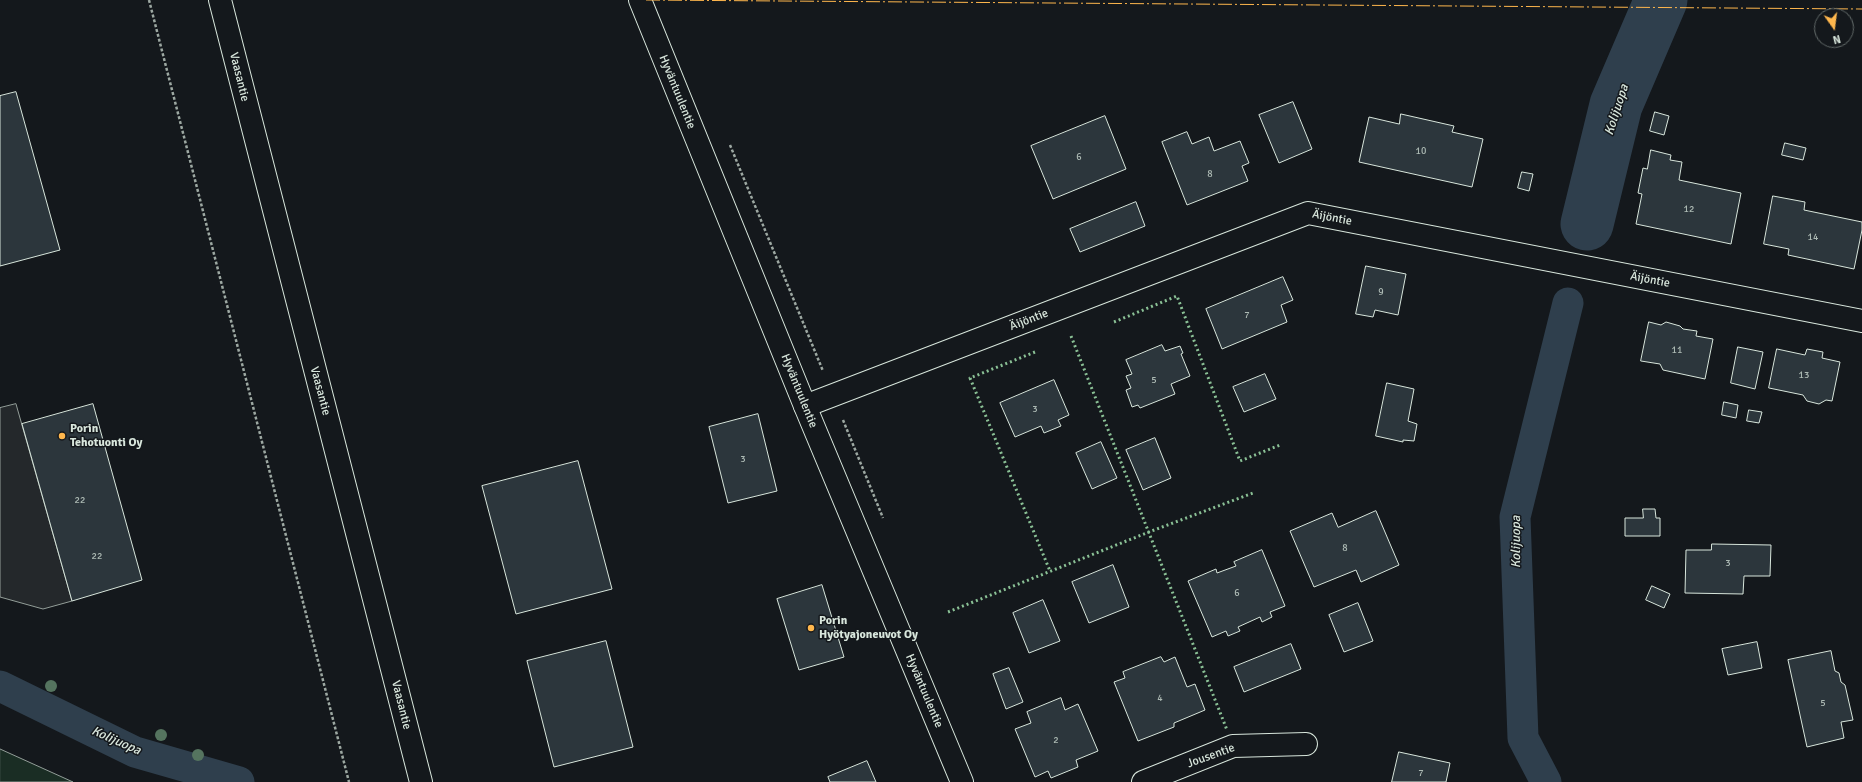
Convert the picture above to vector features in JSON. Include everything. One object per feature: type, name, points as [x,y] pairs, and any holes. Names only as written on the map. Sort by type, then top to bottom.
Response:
[{"type":"street","name":"Vaasantie","points":[[220,0],[421,782]]},
{"type":"street","name":"Hyväntuulentie","points":[[640,0],[805,406],[962,782]]},
{"type":"street","name":"Äijöntie","points":[[805,406],[1308,213],[1862,321]]},
{"type":"street","name":"Jousentie","points":[[1143,782],[1233,746],[1306,744]]},
{"type":"path","points":[[149,0],[349,782]]},
{"type":"green space","points":[[0,749],[73,782],[0,782]]},
{"type":"shaded area","points":[[16,404],[72,601],[43,609],[0,597],[0,408]]},
{"type":"building","points":[[16,92],[60,250],[0,266],[0,96]]},
{"type":"building","points":[[1293,102],[1312,149],[1279,163],[1259,115]]},
{"type":"building","points":[[1655,112],[1669,116],[1664,135],[1650,131]]},
{"type":"building","points":[[1401,114],[1454,126],[1452,132],[1483,139],[1472,187],[1359,162],[1369,117],[1399,124]]},
{"type":"building","points":[[1105,116],[1126,169],[1053,199],[1031,146]]},
{"type":"building","points":[[1187,132],[1192,144],[1209,137],[1214,151],[1240,141],[1249,163],[1242,166],[1248,181],[1187,205],[1162,142]]},
{"type":"building","points":[[1785,143],[1806,148],[1803,160],[1782,155]]},
{"type":"building","points":[[1651,150],[1671,155],[1670,160],[1682,162],[1679,180],[1741,193],[1731,244],[1636,224],[1642,194],[1638,193],[1643,168],[1647,169]]},
{"type":"building","points":[[1522,172],[1533,174],[1529,191],[1518,188]]},
{"type":"building","points":[[1773,196],[1805,202],[1804,210],[1862,222],[1862,230],[1854,269],[1788,255],[1789,249],[1764,244]]},
{"type":"building","points":[[1136,202],[1145,226],[1080,252],[1070,229]]},
{"type":"building","points":[[1366,266],[1406,274],[1398,315],[1375,310],[1373,317],[1356,314]]},
{"type":"building","points":[[1283,277],[1293,300],[1281,305],[1287,322],[1222,349],[1206,309]]},
{"type":"building","points":[[1649,322],[1661,325],[1666,322],[1680,326],[1683,329],[1697,331],[1696,336],[1713,339],[1705,379],[1663,370],[1660,364],[1641,361]]},
{"type":"building","points":[[1162,345],[1165,351],[1180,346],[1183,353],[1181,354],[1190,376],[1171,384],[1175,394],[1140,408],[1138,405],[1132,407],[1126,390],[1131,388],[1126,376],[1132,374],[1126,360]]},
{"type":"building","points":[[1738,347],[1763,352],[1755,389],[1731,383]]},
{"type":"building","points":[[1777,349],[1805,355],[1807,349],[1823,352],[1822,358],[1840,362],[1832,401],[1826,400],[1819,404],[1807,401],[1803,395],[1769,388]]},
{"type":"building","points":[[1265,374],[1276,399],[1244,412],[1233,387]]},
{"type":"building","points":[[1054,380],[1069,415],[1058,420],[1061,426],[1044,433],[1041,426],[1015,437],[1000,403]]},
{"type":"building","points":[[1387,383],[1414,389],[1408,421],[1417,424],[1414,441],[1403,440],[1403,442],[1376,436]]},
{"type":"building","points":[[1724,402],[1738,405],[1736,418],[1722,415]]},
{"type":"building","points":[[93,404],[142,580],[72,601],[22,424]]},
{"type":"building","points":[[1749,410],[1762,412],[1759,423],[1747,421]]},
{"type":"building","points":[[758,414],[777,491],[728,503],[709,427]]},
{"type":"building","points":[[1155,438],[1171,478],[1143,490],[1126,450]]},
{"type":"building","points":[[1101,442],[1117,478],[1092,489],[1076,453]]},
{"type":"building","points":[[578,461],[612,589],[516,614],[482,486]]},
{"type":"building","points":[[1643,509],[1655,509],[1656,518],[1660,518],[1660,536],[1625,536],[1625,518],[1643,518]]},
{"type":"building","points":[[1376,511],[1399,565],[1361,582],[1356,570],[1314,587],[1290,531],[1332,513],[1338,527]]},
{"type":"building","points":[[1712,544],[1771,545],[1770,576],[1744,576],[1743,594],[1685,593],[1686,550],[1711,550]]},
{"type":"building","points":[[1262,550],[1285,606],[1270,612],[1272,617],[1262,622],[1260,617],[1238,627],[1240,631],[1228,636],[1226,631],[1212,637],[1188,581],[1216,569],[1217,573],[1236,566],[1234,562]]},
{"type":"building","points":[[1113,565],[1129,607],[1089,623],[1072,582]]},
{"type":"building","name":"Porin Hyötyajoneuvot Oy","points":[[822,585],[844,657],[799,670],[777,599]]},
{"type":"building","points":[[1652,586],[1670,594],[1664,608],[1646,600]]},
{"type":"building","points":[[1043,600],[1060,641],[1029,653],[1013,613]]},
{"type":"building","points":[[1358,603],[1373,641],[1344,652],[1329,615]]},
{"type":"building","points":[[606,641],[633,747],[554,767],[527,661]]},
{"type":"building","points":[[1757,642],[1762,668],[1728,675],[1722,649]]},
{"type":"building","points":[[1291,644],[1301,669],[1244,692],[1234,667]]},
{"type":"building","points":[[1831,651],[1835,671],[1839,673],[1841,682],[1845,685],[1853,720],[1841,722],[1844,738],[1807,747],[1788,660]]},
{"type":"building","points":[[1161,657],[1164,662],[1175,657],[1187,687],[1195,684],[1205,710],[1174,723],[1174,727],[1138,741],[1114,682],[1125,678],[1123,672]]},
{"type":"building","points":[[1009,668],[1023,702],[1006,709],[993,674]]},
{"type":"building","points":[[1061,698],[1065,710],[1078,704],[1098,751],[1076,760],[1078,767],[1051,778],[1048,771],[1035,777],[1015,729],[1031,723],[1027,712]]},
{"type":"building","points":[[1399,752],[1450,763],[1446,782],[1392,782]]},
{"type":"building","points":[[867,761],[876,782],[830,782],[828,777]]},
{"type":"waterway","name":"Kolijuopa","points":[[1587,224],[1616,105],[1661,0]]},
{"type":"waterway","name":"Kolijuopa","points":[[1546,782],[1523,738],[1515,517],[1568,303]]},
{"type":"waterway","name":"Kolijuopa","points":[[0,686],[135,752],[239,782]]},
{"type":"hedge","points":[[1114,322],[1177,296],[1240,461],[1280,445]]},
{"type":"hedge","points":[[1071,336],[1227,730]]},
{"type":"hedge","points":[[1035,352],[970,378],[1050,571]]},
{"type":"hedge","points":[[948,612],[1149,532],[1253,493]]},
{"type":"power","points":[[646,0],[1862,9]]},
{"type":"place","name":"Porin Tehotuonti Oy","points":[[62,436]]},
{"type":"place","name":"Porin Hyötyajoneuvot Oy","points":[[811,628]]}]
